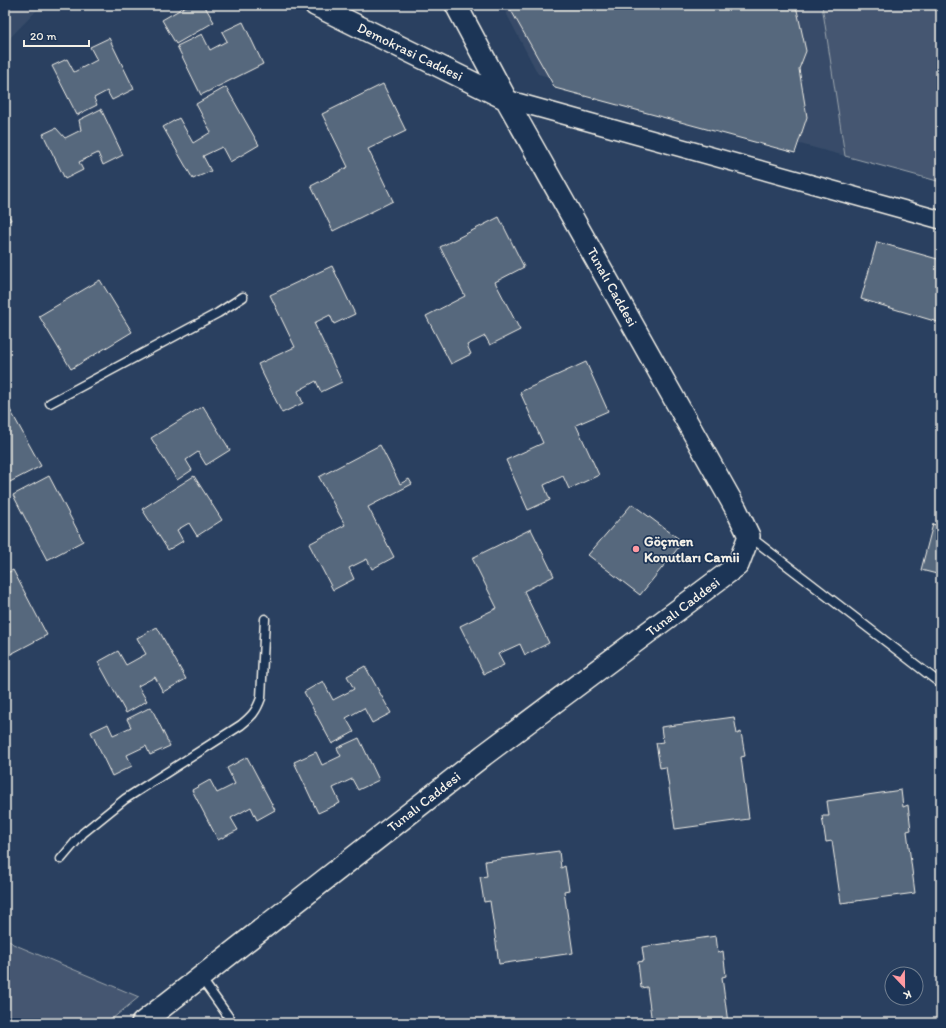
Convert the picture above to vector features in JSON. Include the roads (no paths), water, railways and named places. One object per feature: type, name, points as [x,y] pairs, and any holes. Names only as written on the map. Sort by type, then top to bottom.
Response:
[{"type":"street","name":"Demokrasi Caddesi","points":[[315,5],[506,99]]},
{"type":"street","name":"Tunalı Caddesi","points":[[142,1023],[484,756],[738,565],[748,536],[736,509],[506,99],[456,5]]},
{"type":"street","points":[[506,99],[941,220]]},
{"type":"lane","points":[[50,404],[218,313],[243,297]]},
{"type":"lane","points":[[748,536],[941,684]]},
{"type":"lane","points":[[61,859],[83,833],[125,799],[241,725],[253,715],[258,709],[261,698],[266,619]]},
{"type":"lane","points":[[200,977],[233,1023]]},
{"type":"place","name":"Göçmen Konutları Camii","points":[[636,549]]}]
